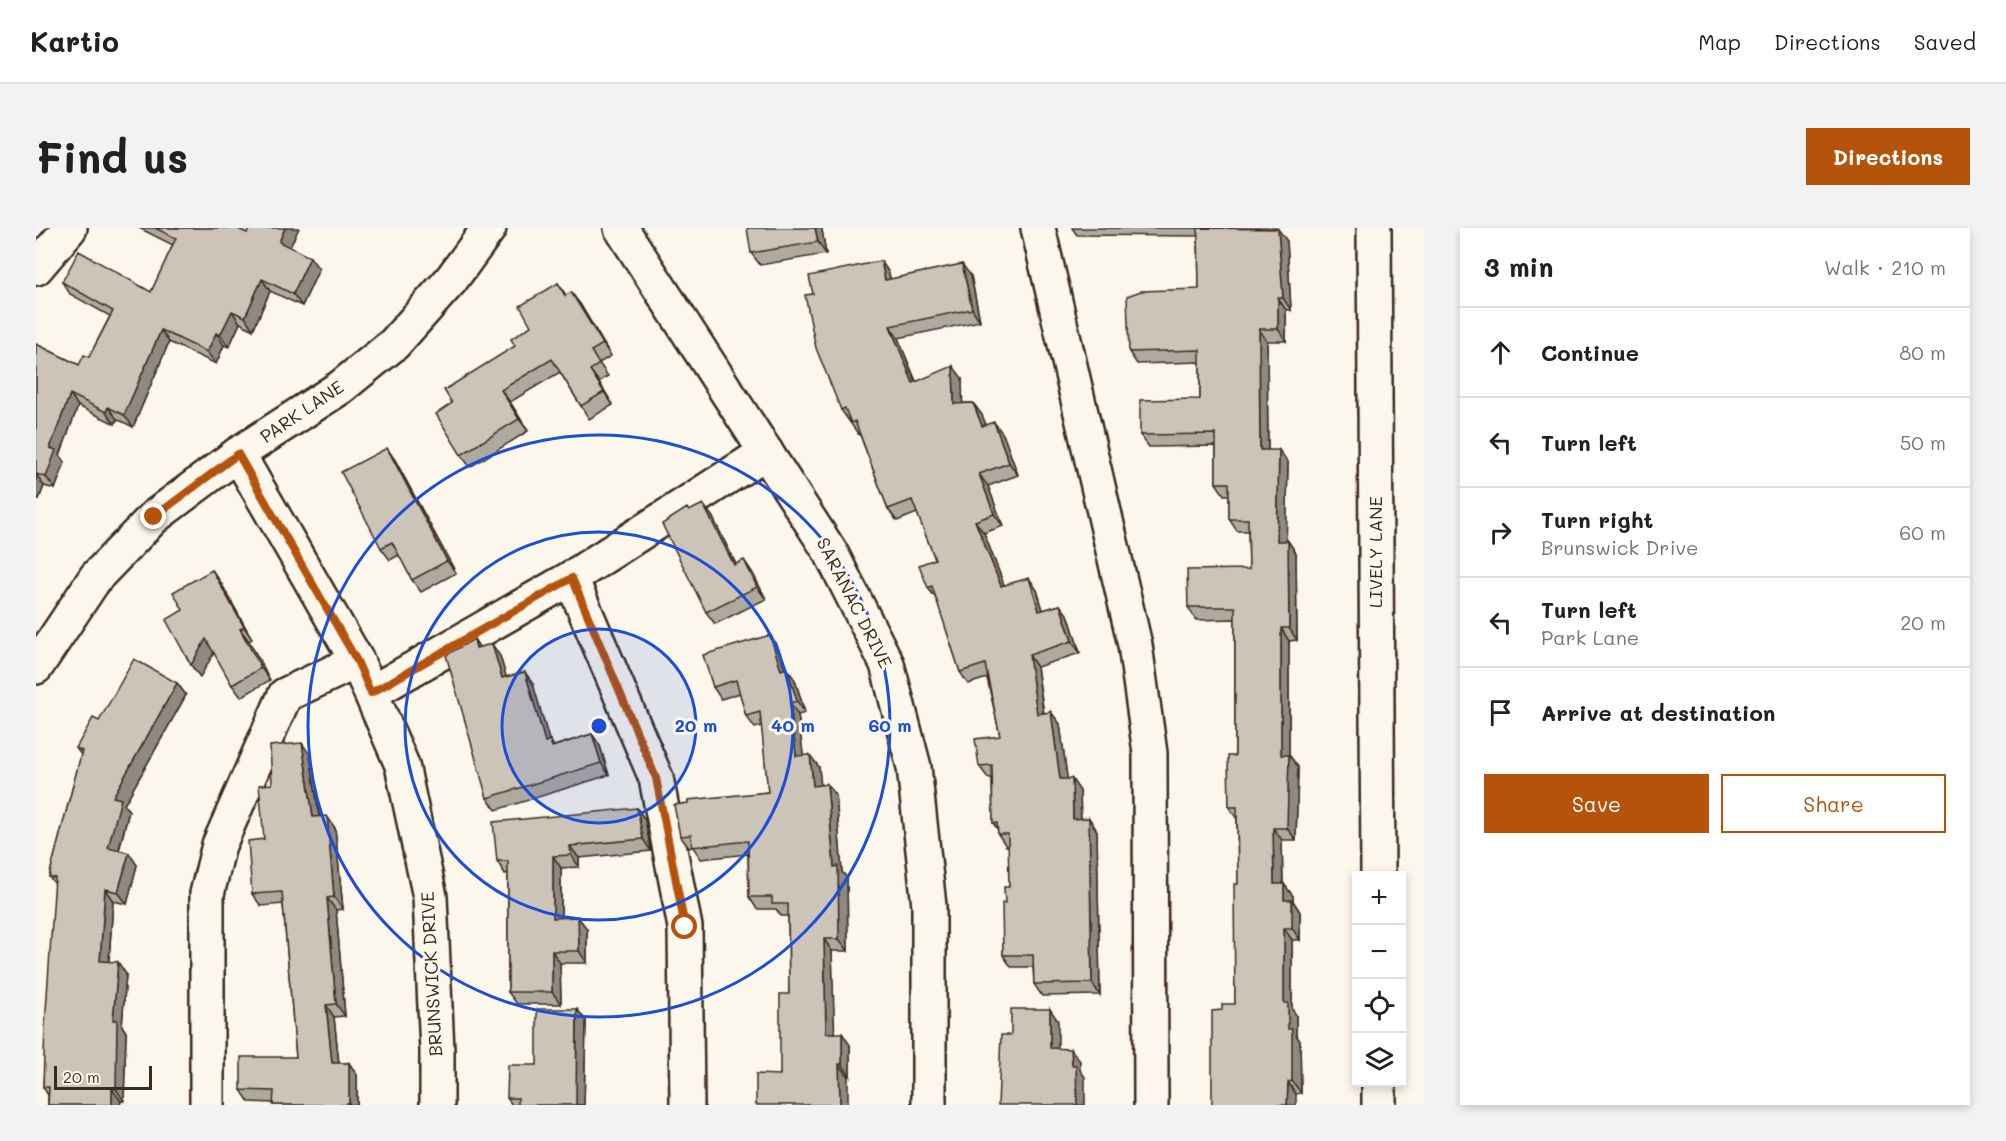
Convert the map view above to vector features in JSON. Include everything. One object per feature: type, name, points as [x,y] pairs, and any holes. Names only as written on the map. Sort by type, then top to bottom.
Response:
[{"type":"street","points":[[36,268],[70,228]]},
{"type":"street","name":"PARK LANE","points":[[36,666],[96,577],[154,517],[238,454],[341,387],[394,344],[451,280],[489,228]]},
{"type":"street","name":"SARANAC DRIVE","points":[[621,228],[831,553],[887,664],[914,767],[928,906],[928,1105]]},
{"type":"street","points":[[1038,228],[1135,645],[1148,742],[1151,1105]]},
{"type":"street","name":"LIVELY LANE","points":[[1374,228],[1378,871]]},
{"type":"street","points":[[371,693],[572,578],[766,452]]},
{"type":"street","name":"BRUNSWICK DRIVE","points":[[238,454],[357,661],[402,765],[430,897],[437,1051],[437,1105]]},
{"type":"street","points":[[572,578],[656,778],[685,927],[687,1105]]},
{"type":"street","points":[[207,1105],[207,894],[219,845],[285,695],[357,661]]},
{"type":"street","points":[[1379,1087],[1379,1105]]},
{"type":"building","points":[[155,228],[236,228],[247,233],[250,228],[285,228],[279,242],[310,257],[293,294],[262,279],[245,317],[232,311],[220,335],[216,333],[207,352],[161,330],[124,415],[108,407],[106,412],[70,394],[50,448],[56,450],[46,477],[36,474],[36,344],[79,365],[84,355],[89,357],[113,311],[62,282],[79,251],[151,292],[176,238]]},
{"type":"building","points":[[747,228],[815,228],[818,242],[751,253]]},
{"type":"building","points":[[1198,228],[1278,229],[1283,298],[1278,298],[1278,329],[1259,329],[1260,450],[1279,450],[1277,541],[1288,541],[1289,628],[1281,628],[1281,755],[1289,755],[1287,828],[1273,828],[1274,884],[1284,884],[1284,900],[1292,900],[1292,928],[1284,928],[1284,1003],[1288,1003],[1288,1029],[1292,1029],[1292,1081],[1288,1082],[1287,1105],[1212,1105],[1212,1011],[1222,1010],[1222,1004],[1235,1004],[1234,884],[1238,884],[1237,807],[1229,807],[1228,756],[1235,756],[1235,607],[1188,607],[1187,570],[1249,569],[1248,519],[1229,519],[1229,483],[1216,483],[1216,434],[1140,435],[1140,400],[1200,399],[1200,350],[1129,352],[1127,296],[1141,291],[1199,289]]},
{"type":"building","points":[[881,261],[885,280],[962,264],[972,309],[890,326],[913,383],[953,366],[954,404],[973,403],[982,426],[994,422],[1009,463],[979,474],[994,514],[975,521],[1001,586],[1029,578],[1039,611],[1060,605],[1072,641],[1029,655],[1037,714],[1051,712],[1060,779],[1072,779],[1073,819],[1089,818],[1092,983],[1034,984],[1033,955],[1003,955],[1002,903],[1005,903],[1004,887],[1009,887],[1008,834],[998,834],[997,823],[993,823],[992,765],[979,766],[975,739],[1000,736],[985,664],[960,672],[932,586],[928,588],[919,565],[935,559],[912,500],[888,509],[855,421],[851,423],[845,408],[841,410],[816,348],[805,295],[813,294],[809,276]]},
{"type":"building","points":[[558,283],[565,296],[571,292],[603,344],[591,351],[599,364],[590,370],[604,392],[581,406],[552,359],[501,390],[519,419],[461,455],[436,414],[452,403],[444,390],[515,346],[511,339],[531,326],[520,306]]},
{"type":"building","points":[[387,448],[447,561],[412,580],[392,542],[381,548],[341,472]]},
{"type":"building","points":[[703,504],[734,565],[744,560],[757,587],[706,612],[662,524],[687,508],[689,511]]},
{"type":"building","points":[[212,570],[244,627],[240,629],[261,668],[232,685],[206,639],[191,665],[166,620],[183,610],[173,592]]},
{"type":"building","points":[[770,635],[781,670],[787,668],[797,701],[790,703],[796,756],[810,755],[813,786],[827,784],[834,867],[838,866],[839,939],[824,939],[826,1033],[842,1033],[842,1064],[839,1064],[840,1105],[756,1105],[756,1074],[780,1075],[780,994],[789,994],[788,904],[772,904],[772,897],[749,897],[748,841],[692,847],[691,835],[680,836],[674,805],[688,803],[688,800],[768,792],[760,712],[746,716],[736,680],[713,687],[703,655]]},
{"type":"building","points":[[474,639],[476,648],[492,644],[502,678],[525,672],[545,742],[550,740],[552,747],[592,734],[601,763],[487,798],[446,655]]},
{"type":"building","points":[[134,659],[177,683],[113,797],[121,799],[108,848],[129,853],[118,892],[105,889],[100,961],[118,962],[113,1020],[117,1020],[116,1089],[112,1089],[112,1105],[48,1105],[49,1087],[43,1087],[55,878],[49,877],[82,751],[76,748],[93,718],[99,721]]},
{"type":"building","points":[[302,743],[313,817],[327,816],[334,897],[327,898],[336,1004],[326,1005],[332,1063],[349,1063],[349,1103],[347,1105],[273,1105],[274,1091],[241,1090],[241,1057],[296,1057],[282,892],[252,894],[248,841],[264,839],[259,785],[272,784],[270,746]]},
{"type":"building","points":[[637,808],[643,839],[570,846],[571,855],[553,856],[553,918],[578,917],[579,951],[552,951],[552,992],[508,992],[508,861],[497,861],[493,822]]},
{"type":"building","points":[[537,1009],[577,1009],[576,1105],[518,1105],[518,1098],[507,1098],[508,1065],[537,1065]]},
{"type":"building","points":[[1011,1009],[1050,1009],[1050,1048],[1071,1049],[1072,1065],[1076,1065],[1077,1105],[998,1105],[1001,1035],[1011,1035]]},
{"type":"route","points":[[154,517],[238,454],[357,661],[371,693],[572,578],[656,778],[685,927]]}]
